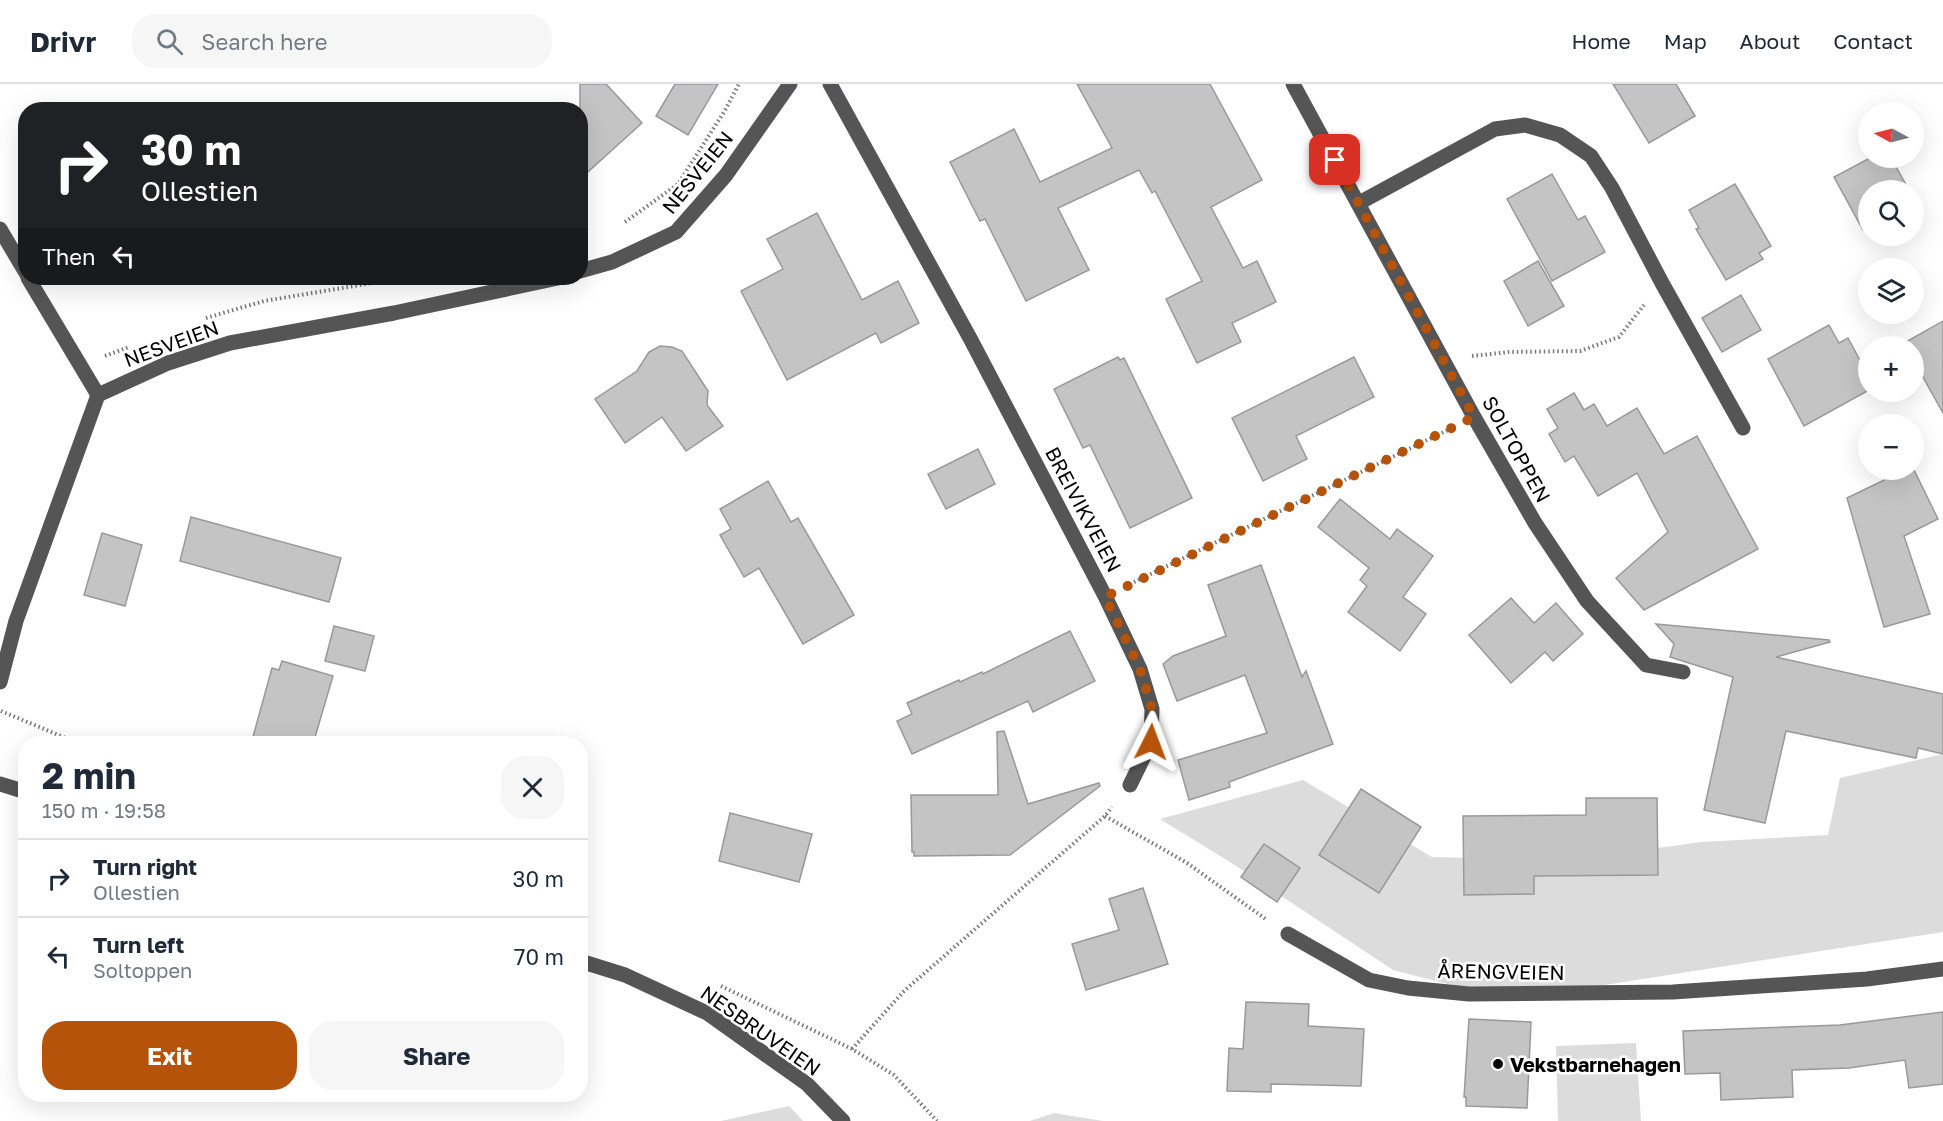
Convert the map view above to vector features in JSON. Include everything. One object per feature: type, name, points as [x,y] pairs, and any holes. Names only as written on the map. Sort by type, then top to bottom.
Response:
[{"type":"street","name":"NESVEIEN","points":[[588,269],[612,262],[676,232],[726,175],[790,84]]},
{"type":"street","name":"BREIVIKVEIEN","points":[[830,84],[971,339],[1140,669],[1152,709],[1151,742],[1130,785]]},
{"type":"street","name":"SOLTOPPEN","points":[[1293,84],[1444,358],[1474,417],[1535,523],[1587,601],[1646,665],[1683,672]]},
{"type":"street","points":[[1359,203],[1495,129],[1525,126],[1560,135],[1592,156],[1612,188],[1743,428]]},
{"type":"street","points":[[0,229],[18,259]]},
{"type":"street","points":[[0,682],[16,621],[98,395],[32,285]]},
{"type":"street","name":"NESVEIEN","points":[[98,395],[168,363],[230,343],[394,313],[525,285]]},
{"type":"street","points":[[0,784],[18,790]]},
{"type":"street","name":"ÅRENGVEIEN","points":[[1288,934],[1369,981],[1408,988],[1469,994],[1673,992],[1867,979],[1943,969]]},
{"type":"street","name":"NESBRUVEIEN","points":[[588,963],[625,975],[706,1013],[807,1084],[843,1121]]},
{"type":"path","points":[[616,227],[640,213],[678,184],[739,84]]},
{"type":"path","points":[[1444,358],[1509,352],[1580,351],[1619,337],[1662,283]]},
{"type":"path","points":[[1105,597],[1474,417]]},
{"type":"path","points":[[0,711],[61,736]]},
{"type":"path","points":[[936,1119],[894,1076],[852,1049],[904,991],[1105,816],[1130,785]]},
{"type":"path","points":[[1105,816],[1187,863],[1288,934]]},
{"type":"shaded area","points":[[1943,754],[1943,932],[1598,986],[1467,989],[1393,970],[1233,864],[1160,819],[1303,780],[1432,857],[1572,860],[1701,842],[1828,835],[1840,778]]},
{"type":"shaded area","points":[[1636,1043],[1641,1121],[1558,1121],[1556,1046]]},
{"type":"shaded area","points":[[789,1106],[803,1121],[721,1121]]},
{"type":"shaded area","points":[[1054,1113],[1103,1121],[1030,1121]]},
{"type":"building","points":[[580,84],[606,84],[642,123],[588,172],[588,102],[580,102]]},
{"type":"building","points":[[675,84],[718,84],[688,135],[656,116]]},
{"type":"building","points":[[1077,84],[1210,84],[1262,180],[1211,207],[1243,268],[1257,261],[1276,302],[1232,323],[1241,342],[1197,363],[1166,299],[1202,281],[1155,191],[1152,193],[1139,170],[1058,208],[1089,270],[1026,301],[985,219],[980,221],[950,162],[1014,129],[1040,182],[1112,148]]},
{"type":"building","points":[[1613,84],[1676,84],[1695,116],[1649,143]]},
{"type":"building","points":[[1858,164],[1858,168],[1897,168],[1903,180],[1858,180],[1858,221],[1834,177]]},
{"type":"building","points":[[1552,174],[1578,220],[1585,216],[1605,252],[1552,281],[1507,199]]},
{"type":"building","points":[[1735,184],[1771,246],[1759,253],[1763,259],[1726,280],[1696,229],[1699,228],[1689,210]]},
{"type":"building","points":[[817,213],[862,300],[898,281],[919,323],[881,343],[876,333],[787,380],[741,291],[783,269],[767,239]]},
{"type":"building","points":[[1538,261],[1564,306],[1528,326],[1504,281]]},
{"type":"building","points":[[1741,295],[1761,330],[1722,352],[1702,318]]},
{"type":"building","points":[[1943,321],[1943,413],[1924,379],[1924,336],[1916,336]]},
{"type":"building","points":[[1829,325],[1839,343],[1848,338],[1858,357],[1858,396],[1804,426],[1768,359]]},
{"type":"building","points":[[660,346],[682,351],[708,391],[707,405],[723,426],[686,451],[662,417],[625,443],[595,399],[637,371],[649,352]]},
{"type":"building","points":[[1118,357],[1120,360],[1124,358],[1192,498],[1130,528],[1090,445],[1083,448],[1054,389]]},
{"type":"building","points":[[1354,357],[1374,397],[1296,436],[1307,459],[1263,481],[1232,418]]},
{"type":"building","points":[[1574,393],[1584,410],[1594,404],[1607,426],[1637,408],[1664,454],[1697,436],[1758,549],[1644,610],[1616,578],[1668,532],[1637,473],[1598,496],[1574,456],[1565,462],[1549,434],[1558,428],[1547,409]]},
{"type":"building","points":[[978,449],[995,484],[946,509],[928,474]]},
{"type":"building","points":[[1884,480],[1919,480],[1938,519],[1904,536],[1930,614],[1884,627],[1847,498]]},
{"type":"building","points":[[768,481],[791,522],[798,518],[854,615],[803,644],[759,568],[744,577],[720,535],[731,529],[720,509]]},
{"type":"building","points":[[1340,499],[1390,539],[1397,529],[1433,556],[1403,597],[1426,614],[1400,651],[1348,612],[1367,586],[1360,580],[1369,568],[1318,527]]},
{"type":"building","points":[[191,517],[341,558],[329,602],[180,561]]},
{"type":"building","points":[[102,533],[142,545],[125,606],[84,595]]},
{"type":"building","points":[[1261,565],[1302,677],[1306,671],[1333,744],[1229,782],[1230,787],[1189,800],[1178,760],[1267,733],[1245,675],[1177,701],[1163,664],[1173,656],[1226,636],[1208,585]]},
{"type":"building","points":[[1511,598],[1534,623],[1556,603],[1583,634],[1553,661],[1545,652],[1511,683],[1469,635]]},
{"type":"building","points":[[1656,624],[1829,640],[1830,642],[1776,657],[1943,694],[1943,754],[1918,748],[1916,758],[1786,731],[1765,823],[1704,810],[1733,677],[1670,657],[1674,644]]},
{"type":"building","points":[[334,626],[374,636],[365,671],[325,661]]},
{"type":"building","points":[[1070,631],[1095,681],[1033,712],[1028,701],[912,754],[897,721],[912,714],[907,703],[959,680],[960,682],[982,672],[983,674]]},
{"type":"building","points":[[282,661],[333,676],[315,736],[253,736],[272,668],[279,670]]},
{"type":"building","points":[[1004,731],[1028,804],[1099,783],[1100,786],[1010,855],[914,856],[912,852],[911,795],[998,795],[997,732]]},
{"type":"building","points":[[1361,789],[1421,827],[1379,893],[1319,855]]},
{"type":"building","points":[[1586,798],[1657,798],[1658,875],[1534,876],[1534,894],[1464,895],[1463,816],[1586,815]]},
{"type":"building","points":[[730,813],[812,834],[799,882],[719,861]]},
{"type":"building","points":[[1264,844],[1300,868],[1277,902],[1241,877]]},
{"type":"building","points":[[1143,888],[1168,964],[1086,990],[1072,944],[1119,930],[1109,899]]},
{"type":"building","points":[[1246,1002],[1309,1004],[1308,1026],[1364,1029],[1361,1086],[1271,1084],[1271,1092],[1227,1091],[1229,1048],[1243,1049]]},
{"type":"building","points":[[1943,1012],[1943,1084],[1909,1088],[1905,1060],[1849,1068],[1792,1070],[1793,1097],[1721,1100],[1720,1073],[1685,1074],[1683,1031],[1840,1025]]},
{"type":"building","points":[[1469,1019],[1531,1022],[1527,1108],[1466,1106],[1466,1097],[1464,1097]]},
{"type":"place","name":"Vekstbarnehagen","points":[[1498,1064]]},
{"type":"route","points":[[1151,742],[1152,709],[1140,669],[1105,597],[1474,417],[1335,160]]}]
